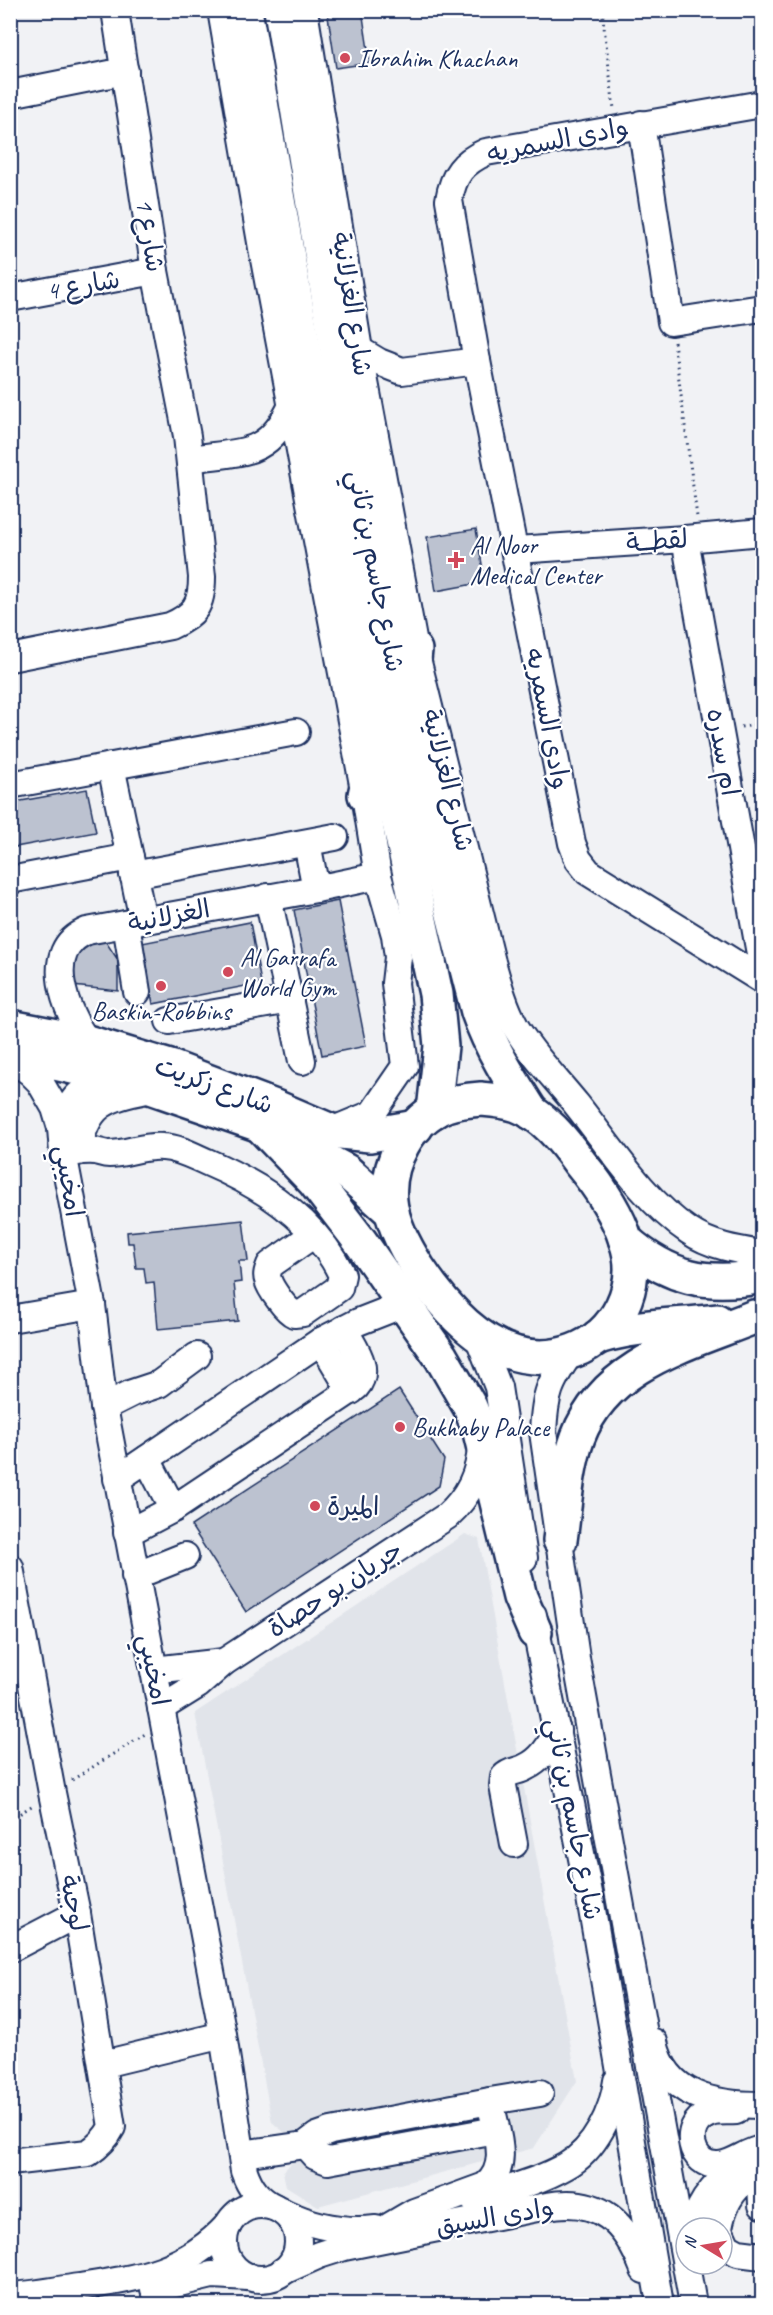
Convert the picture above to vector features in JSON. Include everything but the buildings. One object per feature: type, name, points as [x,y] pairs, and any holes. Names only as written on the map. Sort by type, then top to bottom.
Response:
[{"type":"main road","name":"شارع جاسم بن ثاني","points":[[245,10],[308,372],[393,731],[478,1012],[498,1059],[532,1113]]},
{"type":"main road","name":"شارع جاسم بن ثاني","points":[[281,10],[367,533],[393,731],[436,994],[441,1046],[425,1119]]},
{"type":"main road","points":[[263,254],[308,372]]},
{"type":"main road","points":[[364,795],[393,731],[415,650]]},
{"type":"main road","name":"شارع زكريت","points":[[10,1027],[87,1042],[170,1067],[331,1131],[370,1135],[425,1119],[457,1102],[481,1099],[518,1105],[532,1113]]},
{"type":"main road","name":"شارع زكريت","points":[[10,1053],[143,1084],[260,1125],[346,1171],[367,1187],[392,1212]]},
{"type":"main road","points":[[532,1113],[562,1140],[593,1180],[610,1206],[627,1241],[631,1256],[627,1294],[615,1320],[584,1345]]},
{"type":"main road","points":[[425,1119],[404,1143],[396,1159],[391,1184],[392,1212],[411,1256],[434,1292],[452,1314],[478,1336],[501,1349],[518,1355],[545,1357],[622,1330],[758,1317]]},
{"type":"main road","points":[[260,1125],[314,1181],[360,1241],[441,1358],[470,1407],[480,1432],[520,1597],[535,1632]]},
{"type":"main road","points":[[627,1241],[644,1257],[688,1277],[723,1281],[762,1276]]},
{"type":"main road","points":[[560,1540],[569,1473],[578,1438],[588,1416],[604,1394],[627,1372],[652,1358],[758,1317]]},
{"type":"street","name":"شارع 1","points":[[11,653],[170,626],[186,619],[196,608],[202,594],[190,459],[155,271],[115,10]]},
{"type":"street","points":[[221,10],[263,254],[378,876],[395,935],[398,957],[395,983],[405,1066],[372,1114],[331,1131]]},
{"type":"street","name":"شارع الغزلانية","points":[[304,10],[359,350],[415,650],[503,999],[515,1026],[536,1057],[635,1178],[674,1220],[712,1243],[762,1254]]},
{"type":"street","points":[[10,93],[125,71]]},
{"type":"street","name":"وادى السمريه","points":[[762,104],[486,152],[472,158],[460,168],[452,183],[449,200],[477,361],[572,843],[578,859],[588,872],[762,980]]},
{"type":"street","name":"وادى السمريه","points":[[629,126],[671,322]]},
{"type":"street","name":"شارع 4","points":[[10,298],[155,271]]},
{"type":"street","points":[[671,322],[762,308]]},
{"type":"street","points":[[359,350],[379,362],[402,370],[477,361]]},
{"type":"street","points":[[370,409],[384,388],[402,370]]},
{"type":"street","points":[[258,448],[278,430],[292,405]]},
{"type":"street","points":[[190,459],[258,448],[277,455],[306,481]]},
{"type":"street","name":"لقطــة","points":[[516,550],[693,539],[762,532]]},
{"type":"street","name":"ام سدره","points":[[693,539],[762,965]]},
{"type":"street","points":[[10,785],[296,732]]},
{"type":"street","points":[[111,766],[132,866],[137,992]]},
{"type":"street","points":[[10,880],[307,843],[335,837]]},
{"type":"street","points":[[307,843],[316,889]]},
{"type":"street","name":"الغزلانية","points":[[87,1042],[75,1024],[65,999],[62,956],[67,944],[75,936],[87,931],[378,876]]},
{"type":"street","points":[[268,897],[302,1061]]},
{"type":"street","points":[[169,1022],[290,1000]]},
{"type":"street","name":"امخيبي","points":[[10,1058],[40,1082],[55,1108],[71,1153],[68,1178],[92,1305],[106,1415],[223,2035],[243,2162],[252,2189],[265,2203],[278,2210]]},
{"type":"street","name":"امخيبي","points":[[61,1128],[72,1100],[86,1088],[102,1083],[143,1084]]},
{"type":"street","points":[[71,1153],[83,1129],[103,1104],[143,1084]]},
{"type":"street","points":[[71,1153],[95,1151],[108,1155],[153,1146],[185,1152],[262,1189],[298,1217],[314,1234]]},
{"type":"street","points":[[68,1178],[93,1168],[108,1155]]},
{"type":"street","points":[[117,1479],[321,1341],[404,1304]]},
{"type":"street","points":[[10,1319],[92,1305]]},
{"type":"street","points":[[127,1533],[173,1509],[351,1391],[360,1382],[363,1371],[360,1359],[344,1329]]},
{"type":"street","name":"شارع جاسم بن ثاني","points":[[478,1336],[492,1368],[502,1407],[535,1632],[590,1898],[659,2304]]},
{"type":"street","points":[[321,1341],[351,1391]]},
{"type":"street","name":"شارع جاسم بن ثاني","points":[[584,1345],[553,1378],[544,1401],[543,1432],[576,1659],[678,2216]]},
{"type":"street","points":[[106,1415],[132,1393],[159,1384],[197,1356]]},
{"type":"street","name":"جريان بو حصاة","points":[[162,1715],[224,1662],[447,1516],[464,1499],[475,1478],[480,1463],[480,1432]]},
{"type":"street","points":[[147,1459],[173,1509]]},
{"type":"street","name":"جريان بو حصاة","points":[[447,1516],[461,1511],[478,1511],[502,1522]]},
{"type":"street","points":[[135,1576],[185,1556]]},
{"type":"street","name":"لوجبة","points":[[10,1568],[21,1683],[52,1793],[77,1914],[111,2127],[102,2143],[88,2153],[10,2162]]},
{"type":"street","name":"جريان بو حصاة","points":[[154,1670],[224,1662]]},
{"type":"street","points":[[514,1844],[503,1782],[507,1774],[525,1768],[541,1756],[557,1730]]},
{"type":"street","points":[[525,1768],[548,1775],[568,1788]]},
{"type":"street","points":[[10,1949],[77,1914]]},
{"type":"street","points":[[637,1996],[647,2016],[660,2061],[675,2081],[693,2094],[709,2100],[742,2105],[762,2105]]},
{"type":"street","points":[[102,2064],[223,2035]]},
{"type":"street","name":"وادى السيق","points":[[278,2210],[314,2224],[339,2229],[364,2230],[390,2226],[518,2186],[567,2166],[590,2144],[606,2118],[616,2088],[617,2056]]},
{"type":"street","points":[[243,2162],[305,2145],[317,2136],[331,2131],[540,2093]]},
{"type":"street","points":[[390,2226],[414,2212],[485,2186],[492,2181],[497,2174],[501,2157],[490,2101]]},
{"type":"street","points":[[762,2105],[708,2114],[696,2123],[691,2137],[695,2152],[700,2158],[713,2165],[728,2164],[741,2155],[762,2150]]},
{"type":"street","points":[[305,2145],[315,2156],[328,2161],[496,2130]]},
{"type":"street","points":[[698,2216],[703,2203],[719,2182],[762,2150]]},
{"type":"street","name":"امخيبي","points":[[231,2221],[243,2162]]},
{"type":"street","points":[[721,2216],[722,2209],[735,2188],[749,2177],[761,2180],[762,2205]]},
{"type":"street","name":"وادى السيق","points":[[284,2271],[313,2257],[344,2247],[547,2206],[571,2204],[605,2214],[624,2230],[637,2250],[659,2304]]},
{"type":"street","points":[[10,2296],[131,2279],[164,2270],[192,2256],[217,2237],[231,2221],[252,2206],[278,2210],[294,2228],[297,2246],[290,2264],[284,2271],[267,2278],[224,2274],[200,2276],[128,2296],[80,2304]]},
{"type":"street","points":[[231,2221],[224,2242],[228,2260],[241,2273],[249,2277]]},
{"type":"street","points":[[734,2251],[762,2256]]},
{"type":"street","name":"شارع جاسم بن ثاني","points":[[689,2276],[693,2304]]},
{"type":"path","points":[[602,10],[629,126]]},
{"type":"path","points":[[671,322],[693,539]]},
{"type":"path","points":[[10,1820],[162,1715]]},
{"type":"shaded area","points":[[465,1534],[479,1539],[577,2081],[534,2148],[318,2206],[286,2186],[283,2172],[291,2163],[285,2133],[272,2122],[195,1713]]},
{"type":"place","name":"Ibrahim Khachan","points":[[345,58]]},
{"type":"place","name":"Al Noor Medical Center","points":[[456,560]]},
{"type":"place","name":"Al Garrafa World Gym","points":[[228,972]]},
{"type":"place","name":"Baskin-Robbins","points":[[161,986]]},
{"type":"place","name":"Bukhaby Palace","points":[[400,1427]]},
{"type":"place","name":"الميرة","points":[[315,1506]]}]
